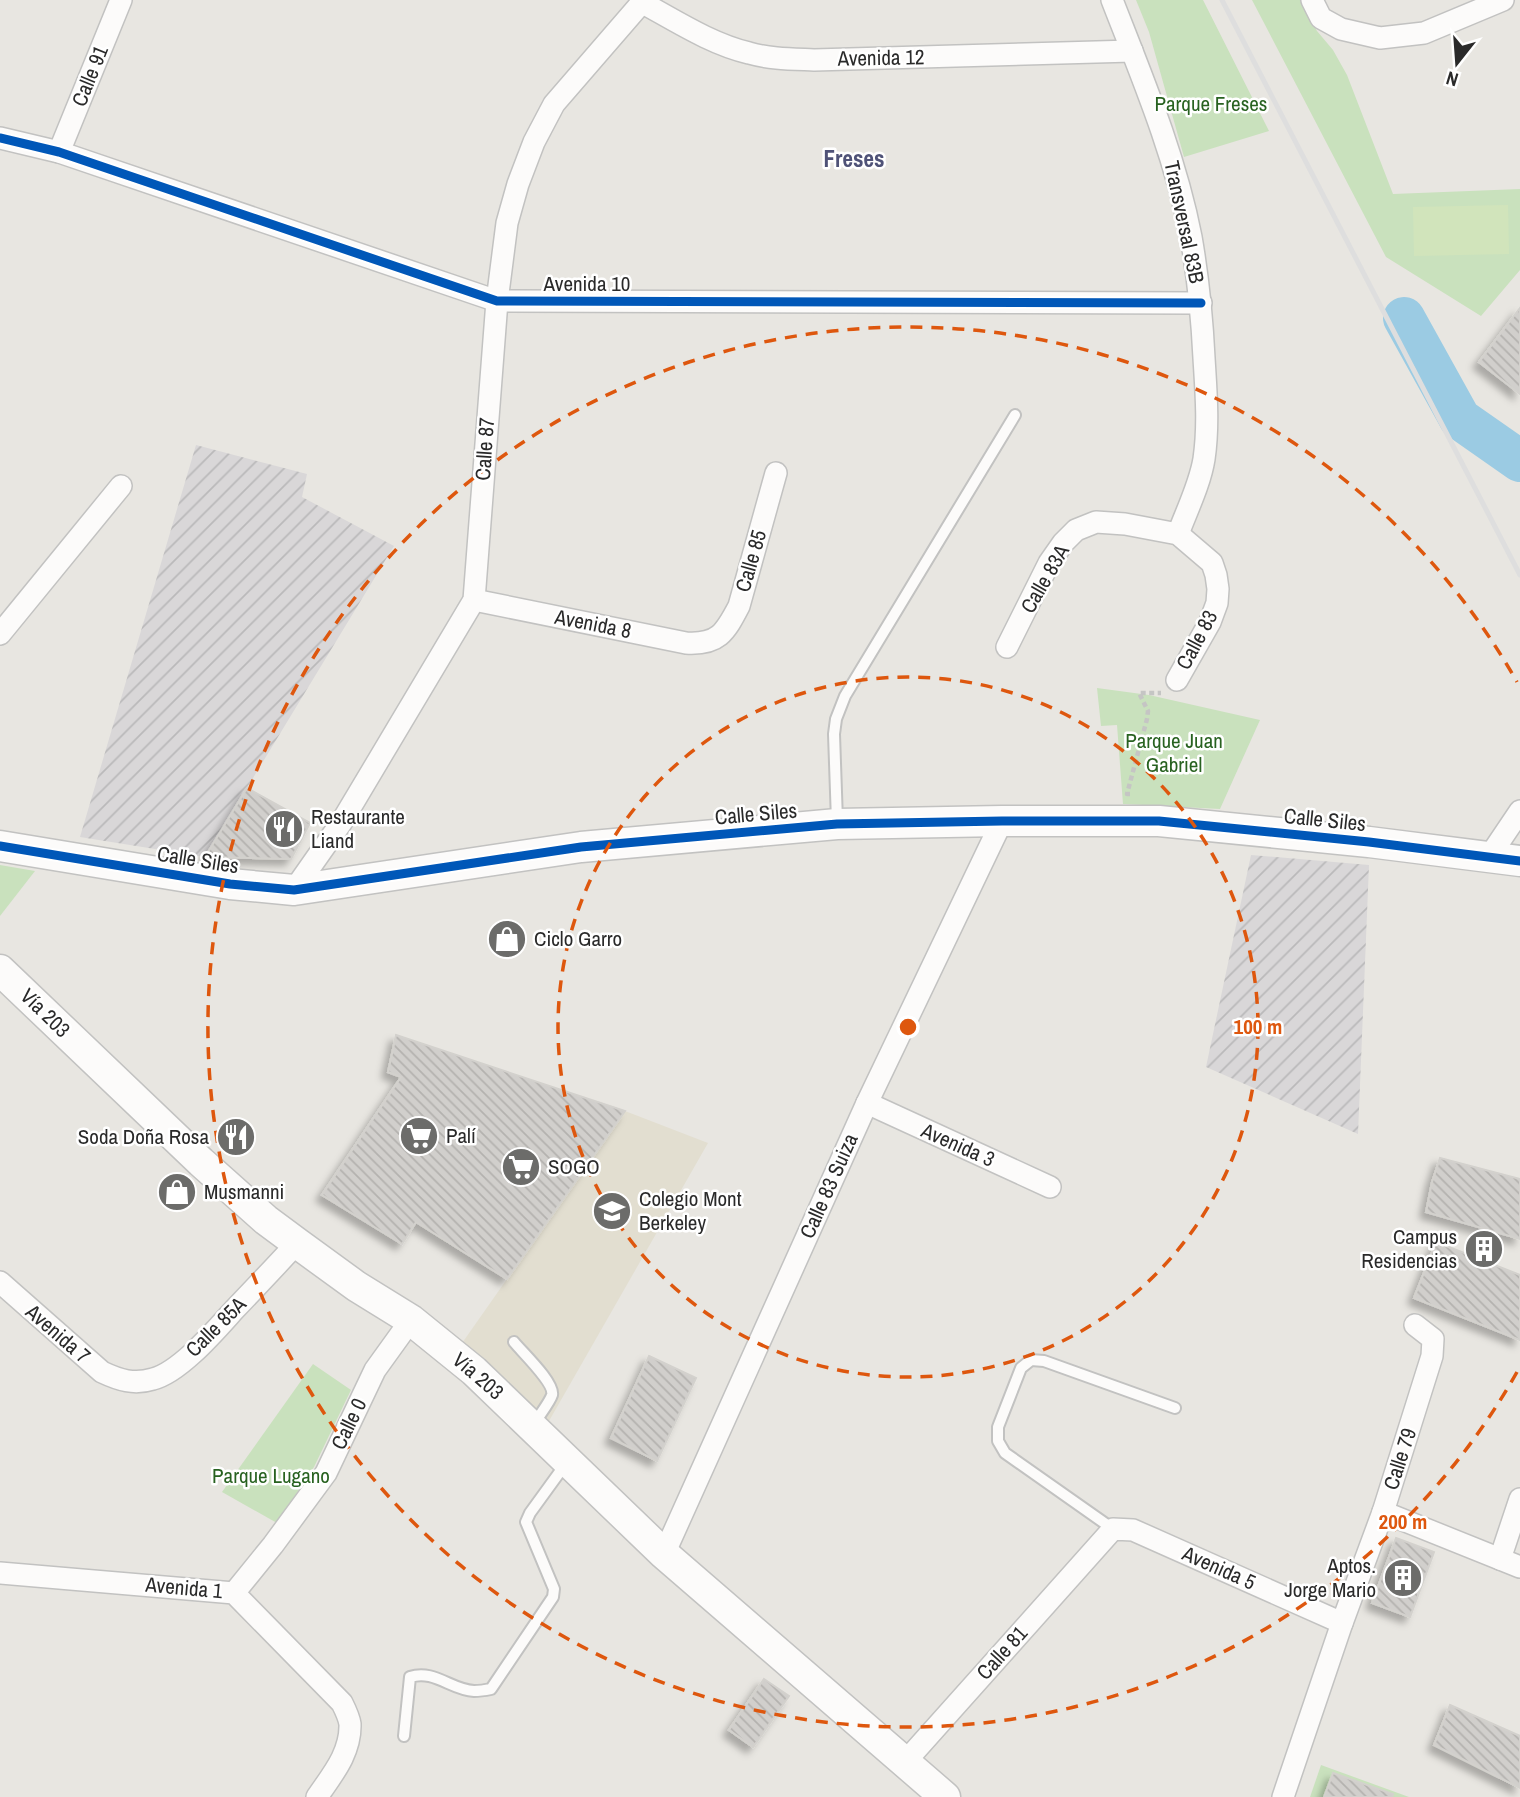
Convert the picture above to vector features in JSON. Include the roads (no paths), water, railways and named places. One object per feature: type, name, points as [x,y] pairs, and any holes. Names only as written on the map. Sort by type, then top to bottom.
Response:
[{"type":"street","name":"Calle 91","points":[[59,152],[121,0]]},
{"type":"street","name":"Transversal 83B","points":[[1112,0],[1170,155],[1191,235],[1201,303],[1207,431],[1204,461],[1178,534]]},
{"type":"street","points":[[1312,0],[1321,18],[1341,29],[1380,38],[1424,33],[1503,0]]},
{"type":"street","name":"Avenida 12","points":[[642,1],[719,44],[751,54],[782,58],[814,60],[1132,51]]},
{"type":"street","name":"Calle 87","points":[[294,890],[341,822],[474,600],[496,302],[507,223],[534,142],[554,104],[642,1]]},
{"type":"street","name":"Avenida 10","points":[[0,138],[59,152],[496,302],[1201,303]]},
{"type":"street","name":"Calle 85","points":[[712,640],[729,626],[739,606],[776,473]]},
{"type":"street","points":[[0,634],[121,486]]},
{"type":"street","name":"Calle 83A","points":[[1007,647],[1049,563],[1076,530],[1096,522],[1125,524],[1178,534]]},
{"type":"street","name":"Calle 83","points":[[1177,680],[1210,622],[1219,589],[1212,564],[1178,534]]},
{"type":"street","name":"Avenida 8","points":[[474,600],[686,643],[700,644],[712,640]]},
{"type":"street","points":[[1489,857],[1520,811]]},
{"type":"street","name":"Calle 83 Suiza","points":[[664,1554],[867,1103],[1002,821]]},
{"type":"street","name":"Calle Siles","points":[[0,846],[230,884],[294,890],[581,847],[837,824],[1159,821],[1369,842],[1520,861]]},
{"type":"street","name":"Vía 203","points":[[0,970],[201,1162],[267,1220],[356,1286],[411,1321],[474,1371],[664,1554],[945,1797]]},
{"type":"street","name":"Avenida 3","points":[[867,1103],[1050,1187]]},
{"type":"street","name":"Calle 85A","points":[[120,1380],[137,1382],[156,1379],[180,1364],[200,1347],[297,1244]]},
{"type":"street","name":"Avenida 7","points":[[0,1283],[102,1372],[120,1380]]},
{"type":"street","name":"Calle 0","points":[[234,1593],[326,1473],[375,1370],[411,1321]]},
{"type":"street","name":"Calle 79","points":[[1283,1797],[1383,1512],[1432,1356],[1433,1339],[1415,1325]]},
{"type":"street","points":[[1500,1559],[1520,1499]]},
{"type":"street","points":[[1383,1512],[1520,1567]]},
{"type":"street","name":"Avenida 5","points":[[1106,1537],[1133,1530],[1342,1623]]},
{"type":"street","name":"Calle 81","points":[[905,1762],[1106,1537]]},
{"type":"street","name":"Avenida 1","points":[[0,1573],[234,1593],[342,1703],[350,1723],[342,1762],[317,1797]]},
{"type":"lane","points":[[837,824],[834,734],[836,719],[845,695],[1015,415]]},
{"type":"lane","points":[[514,1342],[547,1380],[551,1389],[552,1395],[532,1426]]},
{"type":"lane","points":[[1106,1537],[1005,1453],[998,1441],[998,1427],[1021,1368],[1031,1360],[1044,1360],[1175,1408]]},
{"type":"lane","points":[[404,1736],[410,1677],[426,1674],[472,1691],[491,1689],[552,1597],[554,1589],[526,1522],[567,1462]]},
{"type":"waterway","points":[[1404,318],[1460,419],[1520,461]]},
{"type":"railway","points":[[1222,0],[1520,575]]},
{"type":"place","name":"Restaurante Liand","points":[[284,829]]},
{"type":"place","name":"Ciclo Garro","points":[[507,939]]},
{"type":"place","name":"Palí","points":[[419,1136]]},
{"type":"place","name":"Soda Doña Rosa","points":[[236,1137]]},
{"type":"place","name":"SOGO","points":[[521,1167]]},
{"type":"place","name":"Musmanni","points":[[177,1192]]},
{"type":"place","name":"Colegio Mont Berkeley","points":[[612,1211]]},
{"type":"place","name":"Campus Residencias","points":[[1484,1249]]},
{"type":"place","name":"Aptos. Jorge Mario","points":[[1403,1578]]},
{"type":"district","name":"Freses","points":[[854,159]]},
{"type":"park label","name":"Parque Freses","points":[[1211,104]]},
{"type":"park label","name":"Parque Juan Gabriel","points":[[1174,753]]},
{"type":"park label","name":"Parque Lugano","points":[[271,1476]]}]
